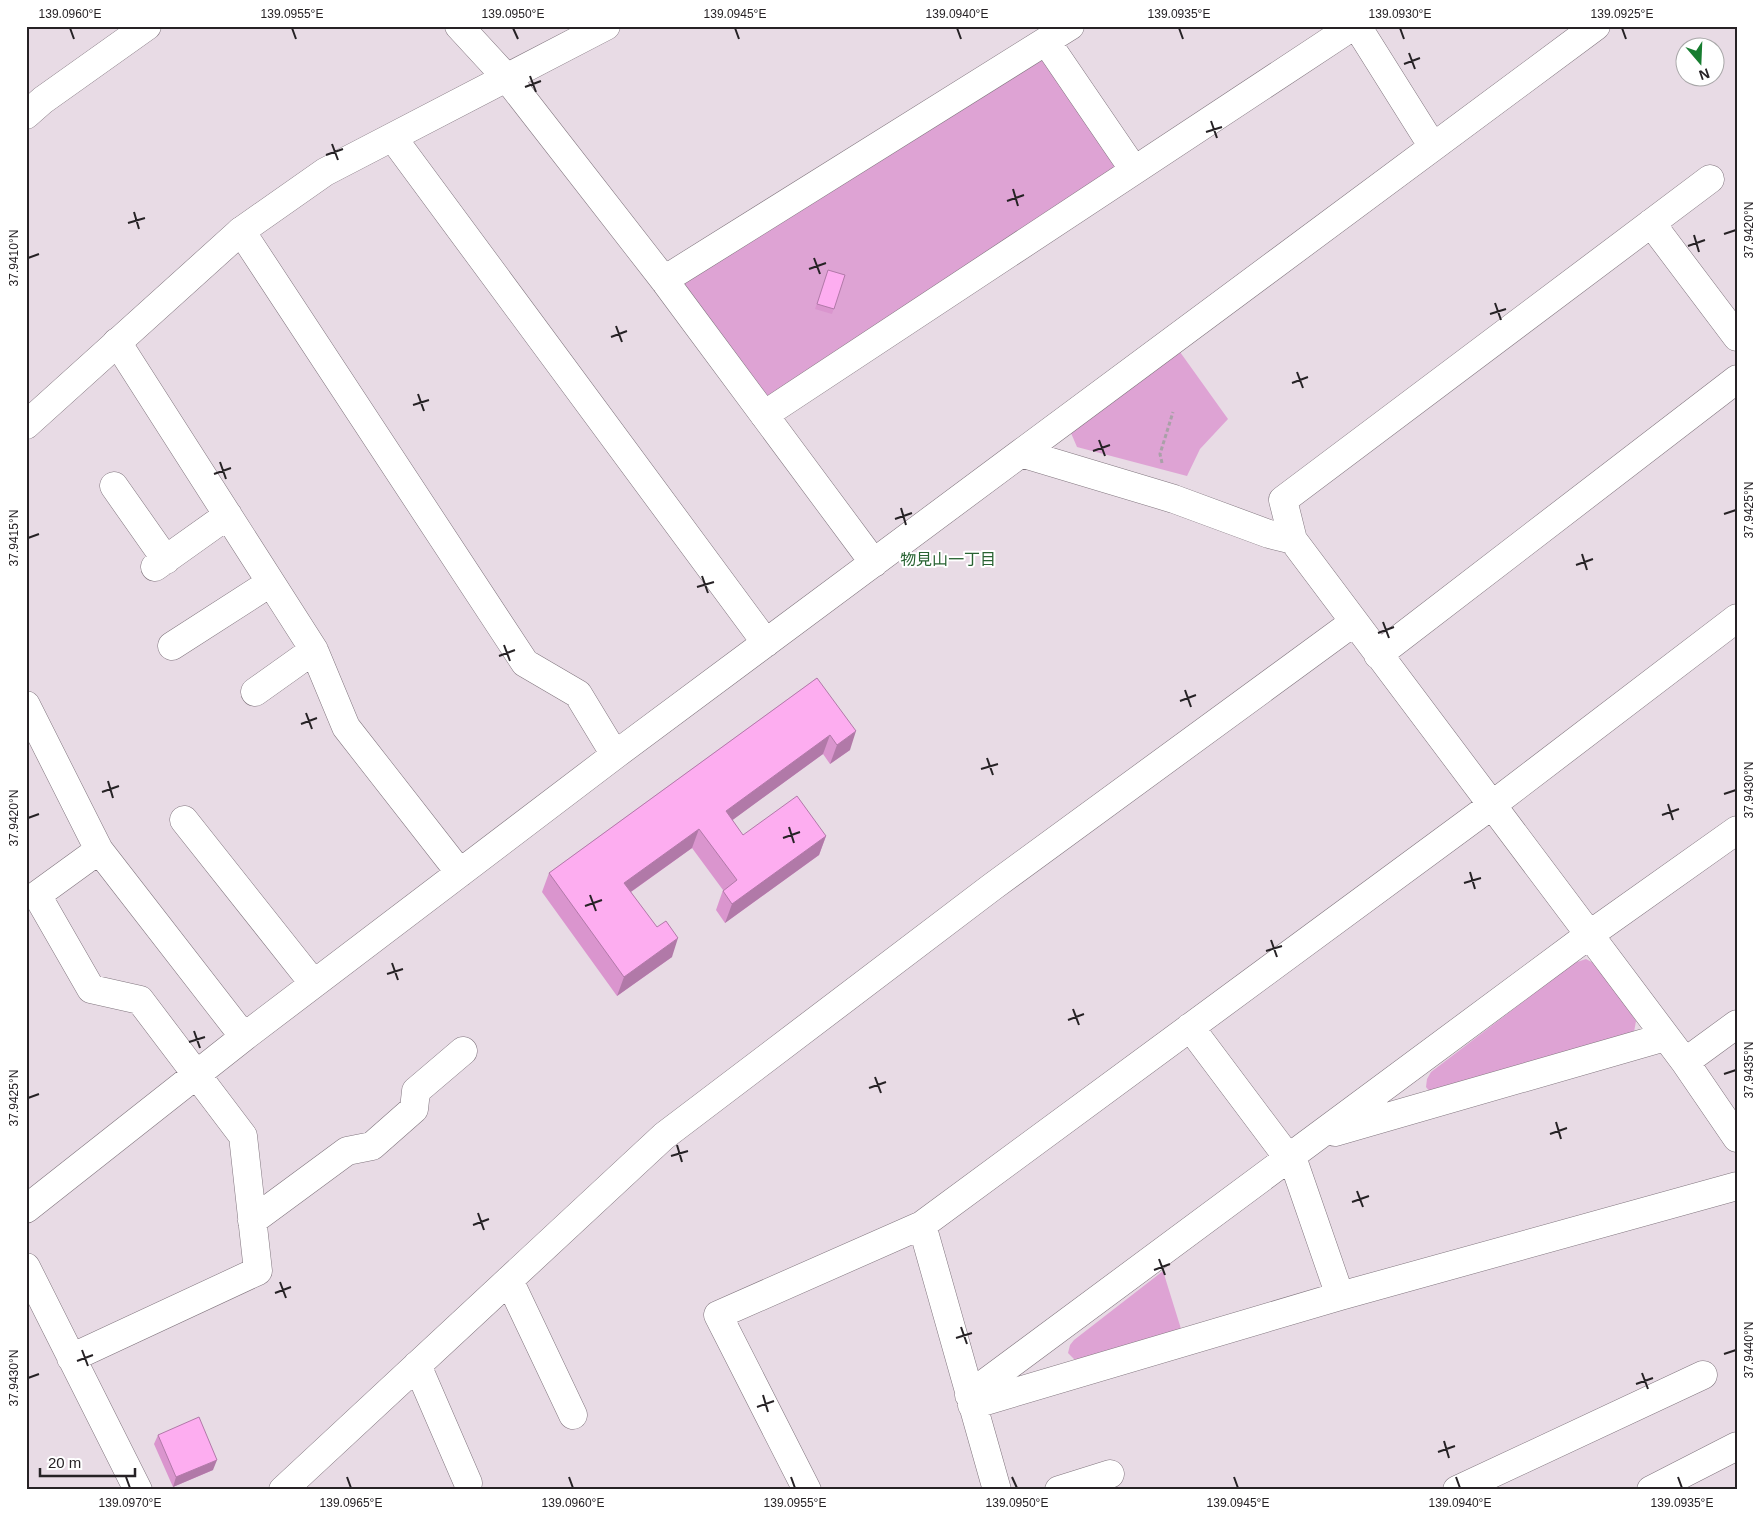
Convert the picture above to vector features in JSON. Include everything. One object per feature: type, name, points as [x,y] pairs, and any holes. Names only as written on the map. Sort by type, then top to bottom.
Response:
[{"type":"street","points":[[26,115],[43,100],[147,26]]},
{"type":"street","points":[[459,26],[506,77],[664,280],[874,563]]},
{"type":"street","points":[[26,425],[241,231],[325,172],[606,26]]},
{"type":"street","points":[[664,280],[1070,26]]},
{"type":"street","points":[[764,415],[1354,26]]},
{"type":"street","points":[[1358,26],[1433,147]]},
{"type":"street","points":[[26,1209],[244,1037],[615,754],[1596,26]]},
{"type":"street","points":[[1046,41],[1134,170]]},
{"type":"street","points":[[393,138],[766,642]]},
{"type":"street","points":[[1710,178],[1283,500],[1293,540],[1685,1062],[1737,1138]]},
{"type":"street","points":[[1650,223],[1737,337]]},
{"type":"street","points":[[241,231],[525,663],[578,694],[615,754]]},
{"type":"street","points":[[116,342],[314,650],[346,727],[460,873]]},
{"type":"street","points":[[1378,655],[1737,379]]},
{"type":"street","points":[[1021,453],[1174,500],[1269,534],[1293,540]]},
{"type":"street","points":[[114,486],[161,563],[228,515]]},
{"type":"street","points":[[172,646],[270,582]]},
{"type":"street","points":[[807,1490],[718,1315],[922,1225],[1492,805],[1737,618]]},
{"type":"street","points":[[283,1490],[664,1136],[719,1092],[992,887],[1354,622]]},
{"type":"street","points":[[255,692],[314,650]]},
{"type":"street","points":[[26,705],[99,850],[244,1037]]},
{"type":"street","points":[[184,820],[314,984]]},
{"type":"street","points":[[971,1400],[1318,1137],[1589,936],[1737,830]]},
{"type":"street","points":[[71,1358],[258,1271],[243,1136],[140,1000],[91,989],[37,895],[99,850]]},
{"type":"street","points":[[1685,1062],[1737,1024]]},
{"type":"street","points":[[1190,1028],[1291,1158],[1340,1296]]},
{"type":"street","points":[[1318,1137],[1665,1037]]},
{"type":"street","points":[[252,1221],[347,1151],[372,1146],[414,1109],[416,1091],[463,1051]]},
{"type":"street","points":[[971,1400],[1737,1186]]},
{"type":"street","points":[[922,1225],[996,1490]]},
{"type":"street","points":[[26,1267],[138,1490]]},
{"type":"street","points":[[509,1280],[573,1415]]},
{"type":"street","points":[[417,1365],[468,1483]]},
{"type":"street","points":[[1457,1490],[1703,1375]]},
{"type":"street","points":[[1651,1490],[1737,1446]]},
{"type":"street","points":[[1059,1490],[1110,1474]]},
{"type":"path","points":[[1173,412],[1160,454],[1174,500]]},
{"type":"shaded area","points":[[1046,41],[1134,170],[764,415],[664,280]]},
{"type":"shaded area","points":[[1180,352],[1228,419],[1200,449],[1187,476],[1077,447],[1071,433]]},
{"type":"shaded area","points":[[1586,959],[1597,965],[1636,1021],[1634,1032],[1431,1093],[1426,1087],[1427,1079],[1431,1072],[1574,963]]},
{"type":"shaded area","points":[[1163,1271],[1182,1332],[1080,1361],[1074,1359],[1068,1353],[1070,1345],[1074,1340]]},
{"type":"building","points":[[828,270],[845,275],[834,309],[817,304]]},
{"type":"building","points":[[817,678],[856,731],[837,745],[830,735],[726,811],[743,835],[797,796],[826,836],[732,904],[723,891],[737,880],[699,829],[624,883],[657,927],[666,921],[678,938],[624,977],[549,873]]},
{"type":"building","points":[[199,1417],[217,1460],[176,1477],[158,1435]]},
{"type":"district","name":"物見山一丁目","points":[[948,559]]}]
